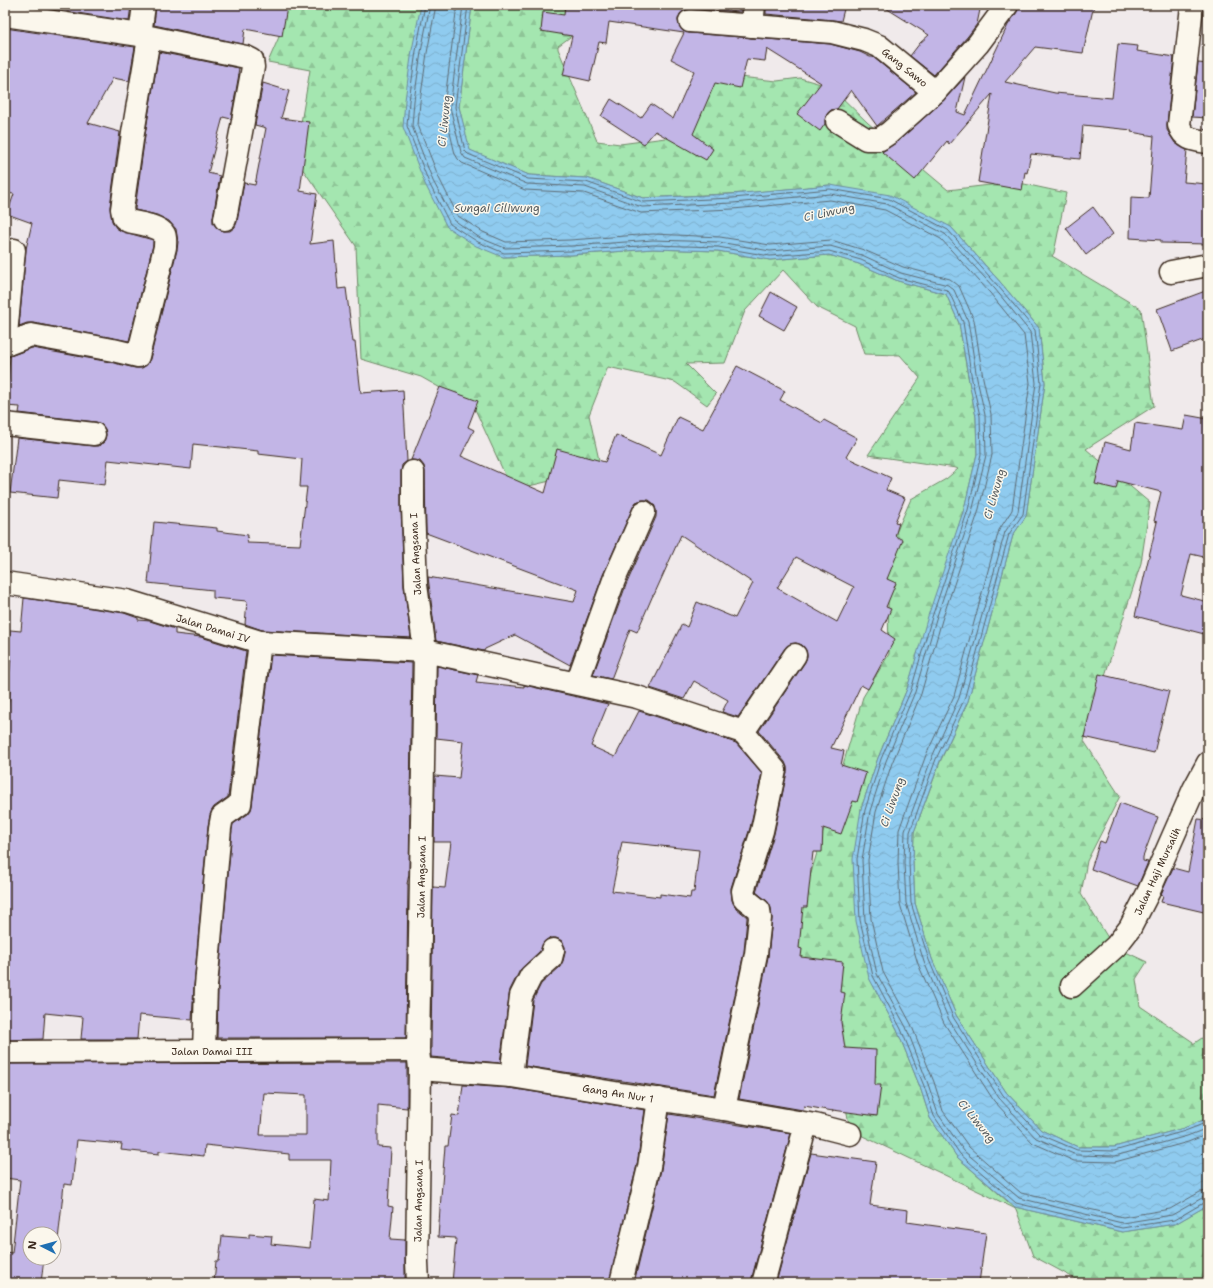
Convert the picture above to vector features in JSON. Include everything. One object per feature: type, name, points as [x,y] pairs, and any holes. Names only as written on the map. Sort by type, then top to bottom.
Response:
[{"type":"street","points":[[14,250],[5,345],[31,335],[114,350],[138,356],[165,247],[164,234],[159,229],[128,221],[124,218],[122,209],[145,37],[144,5]]},
{"type":"street","name":"Gang Sawo","points":[[690,21],[753,16],[864,40],[879,46],[935,92],[978,44],[1007,5]]},
{"type":"street","points":[[1192,6],[1179,125],[1182,133],[1186,137],[1208,142]]},
{"type":"street","points":[[5,15],[145,37],[246,57],[252,60],[254,63],[225,219]]},
{"type":"street","points":[[837,121],[866,139],[880,139],[889,133],[935,92]]},
{"type":"street","points":[[1171,272],[1208,265]]},
{"type":"street","points":[[5,424],[94,434]]},
{"type":"street","name":"Jalan Angsana I","points":[[413,472],[416,585],[425,651],[419,1060],[418,1283]]},
{"type":"street","points":[[577,683],[614,580],[644,512]]},
{"type":"street","name":"Jalan Damai IV","points":[[5,583],[127,601],[260,642],[425,651],[637,697],[743,732]]},
{"type":"street","points":[[204,1051],[206,986],[220,828],[222,817],[240,804],[260,642]]},
{"type":"street","points":[[724,1109],[756,954],[760,918],[759,910],[744,898],[743,892],[762,831],[775,770],[743,732],[795,655]]},
{"type":"street","name":"Jalan Haji Mursalih","points":[[1072,986],[1116,946],[1130,928],[1201,789],[1208,762]]},
{"type":"street","points":[[511,1076],[521,996],[531,976],[551,958],[553,950]]},
{"type":"street","name":"Jalan Damai III","points":[[5,1052],[204,1051],[419,1060]]},
{"type":"street","name":"Gang An Nur 1","points":[[419,1060],[621,1094],[724,1109],[810,1124],[850,1134]]},
{"type":"street","points":[[621,1283],[648,1167],[659,1099]]},
{"type":"street","points":[[764,1280],[810,1124]]},
{"type":"green space","points":[[287,5],[421,5],[503,257],[571,255],[653,249],[718,251],[770,260],[829,255],[859,264],[898,281],[946,294],[959,323],[976,417],[977,454],[964,509],[907,689],[878,758],[861,809],[869,977],[897,1030],[920,1087],[930,1118],[957,1157],[1015,1208],[1122,1232],[1175,1224],[1208,1205],[1208,1283],[1083,1283],[1033,1256],[1016,1209],[850,1130],[841,1079],[785,940],[811,873],[863,697],[889,654],[887,553],[911,499],[946,479],[958,469],[868,455],[920,378],[900,355],[864,354],[855,326],[817,307],[783,270],[745,311],[725,363],[686,364],[716,394],[707,405],[675,382],[608,367],[589,415],[601,469],[512,490],[474,407],[421,377],[361,359],[356,246],[295,158],[310,70],[268,62],[282,30]]},
{"type":"green space","points":[[472,5],[611,5],[558,46],[597,141],[620,144],[673,137],[711,74],[777,81],[800,78],[831,87],[868,123],[948,190],[1015,182],[1066,193],[1054,253],[1052,256],[1141,309],[1154,406],[1086,449],[1150,503],[1141,563],[1084,741],[1120,796],[1087,861],[1081,894],[1113,946],[1147,962],[1136,979],[1140,1006],[1193,1042],[1193,1044],[1208,1034],[1208,1118],[1184,1128],[1114,1147],[1078,1147],[1041,1130],[1006,1092],[956,1015],[932,959],[915,903],[913,863],[914,832],[940,762],[968,701],[1013,535],[1026,516],[1045,383],[1039,328],[951,227],[830,185],[746,193],[643,198],[587,178],[529,175],[469,150],[459,107]]},
{"type":"water","points":[[421,5],[472,5],[459,107],[470,150],[529,175],[587,178],[643,198],[732,194],[830,185],[890,195],[951,227],[1039,328],[1045,383],[1026,516],[1013,535],[968,701],[940,761],[914,832],[913,863],[915,903],[932,959],[956,1015],[1006,1092],[1041,1130],[1078,1147],[1114,1147],[1184,1128],[1208,1118],[1208,1205],[1175,1224],[1122,1232],[1015,1207],[957,1157],[930,1118],[920,1087],[897,1030],[869,978],[856,921],[853,859],[861,809],[878,758],[907,689],[928,616],[964,509],[977,454],[976,417],[959,323],[946,294],[898,281],[859,264],[829,255],[770,260],[718,251],[653,249],[571,255],[503,257],[476,246],[447,227],[425,184],[403,127],[412,50]]},
{"type":"building","points":[[26,5],[131,5],[129,21]]},
{"type":"building","points":[[156,5],[274,5],[287,7],[282,36],[245,29],[243,44],[154,25]]},
{"type":"building","points":[[565,5],[741,5],[741,12],[691,9],[685,10],[680,14],[678,20],[679,26],[683,31],[689,33],[830,44],[860,52],[873,57],[916,92],[877,126],[851,90],[837,109],[831,110],[827,114],[825,124],[820,131],[797,114],[821,83],[767,49],[765,61],[747,59],[740,88],[715,83],[693,134],[713,149],[706,160],[655,131],[644,144],[601,116],[611,99],[641,118],[651,104],[673,119],[694,71],[671,59],[684,33],[609,22],[606,43],[599,42],[590,81],[563,75],[572,36],[541,31],[543,12],[564,15]]},
{"type":"building","points":[[766,5],[845,5],[841,21],[766,14]]},
{"type":"building","points":[[881,5],[981,5],[977,24],[934,75],[910,56],[920,43],[929,35]]},
{"type":"building","points":[[1019,5],[1094,5],[1083,53],[1035,47],[1005,82],[1055,93],[1112,98],[1118,44],[1138,46],[1137,51],[1174,57],[1167,130],[1175,143],[1187,150],[1184,182],[1208,184],[1208,244],[1161,243],[1161,240],[1130,238],[1131,197],[1149,198],[1154,136],[1131,132],[1132,130],[1083,125],[1080,159],[1031,154],[1027,173],[1025,172],[1022,190],[978,182],[992,94],[949,144],[947,141],[915,180],[882,152],[897,142],[943,101],[965,77],[957,112],[965,115],[1008,25],[1017,12]]},
{"type":"building","points":[[5,28],[135,47],[129,81],[113,78],[88,123],[120,132],[110,207],[112,221],[116,228],[121,231],[153,240],[129,341],[33,323],[27,323],[19,326],[26,249],[32,223],[7,214],[14,194],[5,193]]},
{"type":"building","points":[[159,52],[239,68],[231,119],[223,117],[208,173],[220,176],[213,223],[222,231],[230,231],[235,227],[244,183],[255,185],[266,128],[255,125],[263,83],[289,91],[281,118],[309,122],[300,191],[317,194],[310,244],[334,241],[338,289],[346,288],[353,342],[355,342],[361,393],[403,390],[407,461],[402,465],[401,472],[401,507],[404,586],[411,638],[262,630],[245,624],[247,601],[213,598],[213,590],[148,583],[154,522],[217,528],[217,531],[248,535],[247,543],[300,545],[307,487],[300,487],[302,459],[258,454],[258,451],[193,444],[191,469],[108,460],[105,485],[59,480],[57,498],[10,493],[17,438],[99,446],[104,442],[106,435],[105,429],[101,424],[96,422],[19,413],[20,407],[5,406],[5,379],[8,380],[10,356],[32,348],[135,368],[142,368],[147,365],[150,359],[178,242],[176,229],[169,221],[157,215],[135,210],[145,135]]},
{"type":"building","points":[[1198,63],[1208,64],[1208,118],[1192,117]]},
{"type":"building","points":[[1093,207],[1113,234],[1086,255],[1066,228]]},
{"type":"building","points":[[1208,290],[1208,338],[1172,351],[1157,309]]},
{"type":"building","points":[[771,292],[797,307],[784,330],[759,316]]},
{"type":"building","points":[[737,366],[785,391],[780,400],[822,423],[824,420],[857,438],[846,457],[891,478],[886,490],[905,498],[895,522],[899,523],[895,536],[903,540],[887,579],[896,583],[886,607],[891,609],[882,630],[895,639],[868,689],[861,685],[831,748],[844,751],[841,765],[866,773],[857,802],[853,801],[841,834],[823,828],[822,852],[813,852],[807,907],[803,907],[799,948],[802,949],[801,957],[843,962],[840,992],[845,993],[841,1022],[845,1048],[876,1050],[875,1085],[881,1085],[877,1116],[804,1106],[803,1110],[739,1099],[768,957],[772,919],[771,908],[767,901],[756,892],[774,834],[787,772],[785,762],[759,731],[805,662],[807,656],[806,650],[802,645],[796,643],[790,644],[785,648],[738,717],[722,712],[728,700],[694,681],[684,699],[650,688],[682,624],[687,627],[697,602],[735,618],[753,583],[681,535],[637,632],[630,629],[611,679],[593,675],[626,585],[656,517],[654,504],[649,500],[642,500],[636,502],[633,507],[603,575],[570,665],[515,635],[485,649],[484,651],[436,641],[428,577],[574,602],[578,590],[426,533],[424,466],[420,461],[411,460],[440,387],[478,401],[468,427],[474,430],[461,456],[545,493],[557,449],[605,462],[616,435],[661,455],[678,417],[703,429]],"holes":[[[796,557],[854,587],[837,622],[777,588]]]},
{"type":"building","points":[[1186,415],[1208,419],[1208,558],[1191,554],[1181,595],[1208,602],[1208,635],[1135,616],[1157,522],[1154,521],[1161,492],[1118,481],[1116,489],[1095,484],[1105,442],[1131,449],[1135,423],[1183,430]]},
{"type":"building","points":[[24,598],[124,613],[138,618],[138,620],[150,621],[175,629],[175,634],[201,637],[246,651],[228,797],[214,807],[210,815],[208,826],[192,1020],[139,1015],[137,1039],[81,1039],[83,1017],[45,1013],[43,1039],[5,1040],[5,736],[10,690],[8,689],[11,656],[8,656],[10,630],[21,631]]},
{"type":"building","points":[[271,655],[412,663],[409,874],[407,884],[406,1038],[217,1038],[218,987],[232,830],[233,824],[248,814],[252,806]]},
{"type":"building","points":[[437,666],[478,675],[476,682],[524,687],[524,685],[608,704],[591,746],[615,757],[639,711],[736,743],[762,773],[750,828],[731,888],[732,900],[736,908],[747,918],[744,952],[714,1095],[525,1066],[533,1000],[541,984],[560,967],[565,953],[565,947],[562,941],[556,938],[549,938],[544,942],[540,951],[520,970],[510,990],[500,1063],[431,1057],[433,887],[445,888],[451,842],[434,842],[435,776],[459,778],[463,741],[436,738]],"holes":[[[622,842],[699,850],[694,892],[691,892],[690,898],[660,894],[660,897],[612,891]]]},
{"type":"building","points":[[1099,674],[1169,691],[1154,753],[1084,737]]},
{"type":"building","points":[[1120,803],[1158,817],[1143,857],[1143,861],[1148,862],[1138,886],[1091,869],[1100,841],[1105,843]]},
{"type":"building","points":[[1198,819],[1208,820],[1208,913],[1161,902],[1163,895],[1161,894],[1173,868],[1188,872]]},
{"type":"building","points":[[407,1063],[407,1108],[378,1105],[378,1147],[391,1148],[388,1206],[393,1207],[390,1239],[405,1240],[405,1283],[214,1283],[216,1261],[219,1261],[222,1236],[249,1238],[249,1234],[272,1236],[271,1244],[310,1248],[314,1199],[329,1201],[331,1160],[289,1160],[289,1154],[205,1145],[204,1156],[159,1151],[159,1154],[121,1150],[122,1144],[77,1140],[72,1185],[64,1184],[60,1226],[22,1226],[22,1266],[43,1266],[41,1283],[5,1283],[5,1252],[12,1253],[20,1180],[5,1178],[5,1064]],"holes":[[[264,1093],[306,1095],[306,1135],[260,1135]]]},
{"type":"building","points":[[463,1085],[510,1088],[645,1110],[637,1165],[609,1283],[452,1283],[456,1238],[438,1237],[445,1146],[448,1146],[452,1115],[459,1116]]},
{"type":"building","points":[[669,1114],[791,1133],[752,1277],[752,1283],[634,1283],[661,1170]]},
{"type":"building","points":[[811,1153],[876,1162],[870,1205],[908,1210],[907,1222],[986,1233],[979,1283],[776,1283]]},
{"type":"water label","name":"Ci Liwung","points":[[444,121]]},
{"type":"water label","name":"Sungai Ciliwung","points":[[497,208]]},
{"type":"water label","name":"Ci Liwung","points":[[829,212]]},
{"type":"water label","name":"Ci Liwung","points":[[994,494]]},
{"type":"water label","name":"Ci Liwung","points":[[892,802]]},
{"type":"water label","name":"Ci Liwung","points":[[977,1121]]}]
